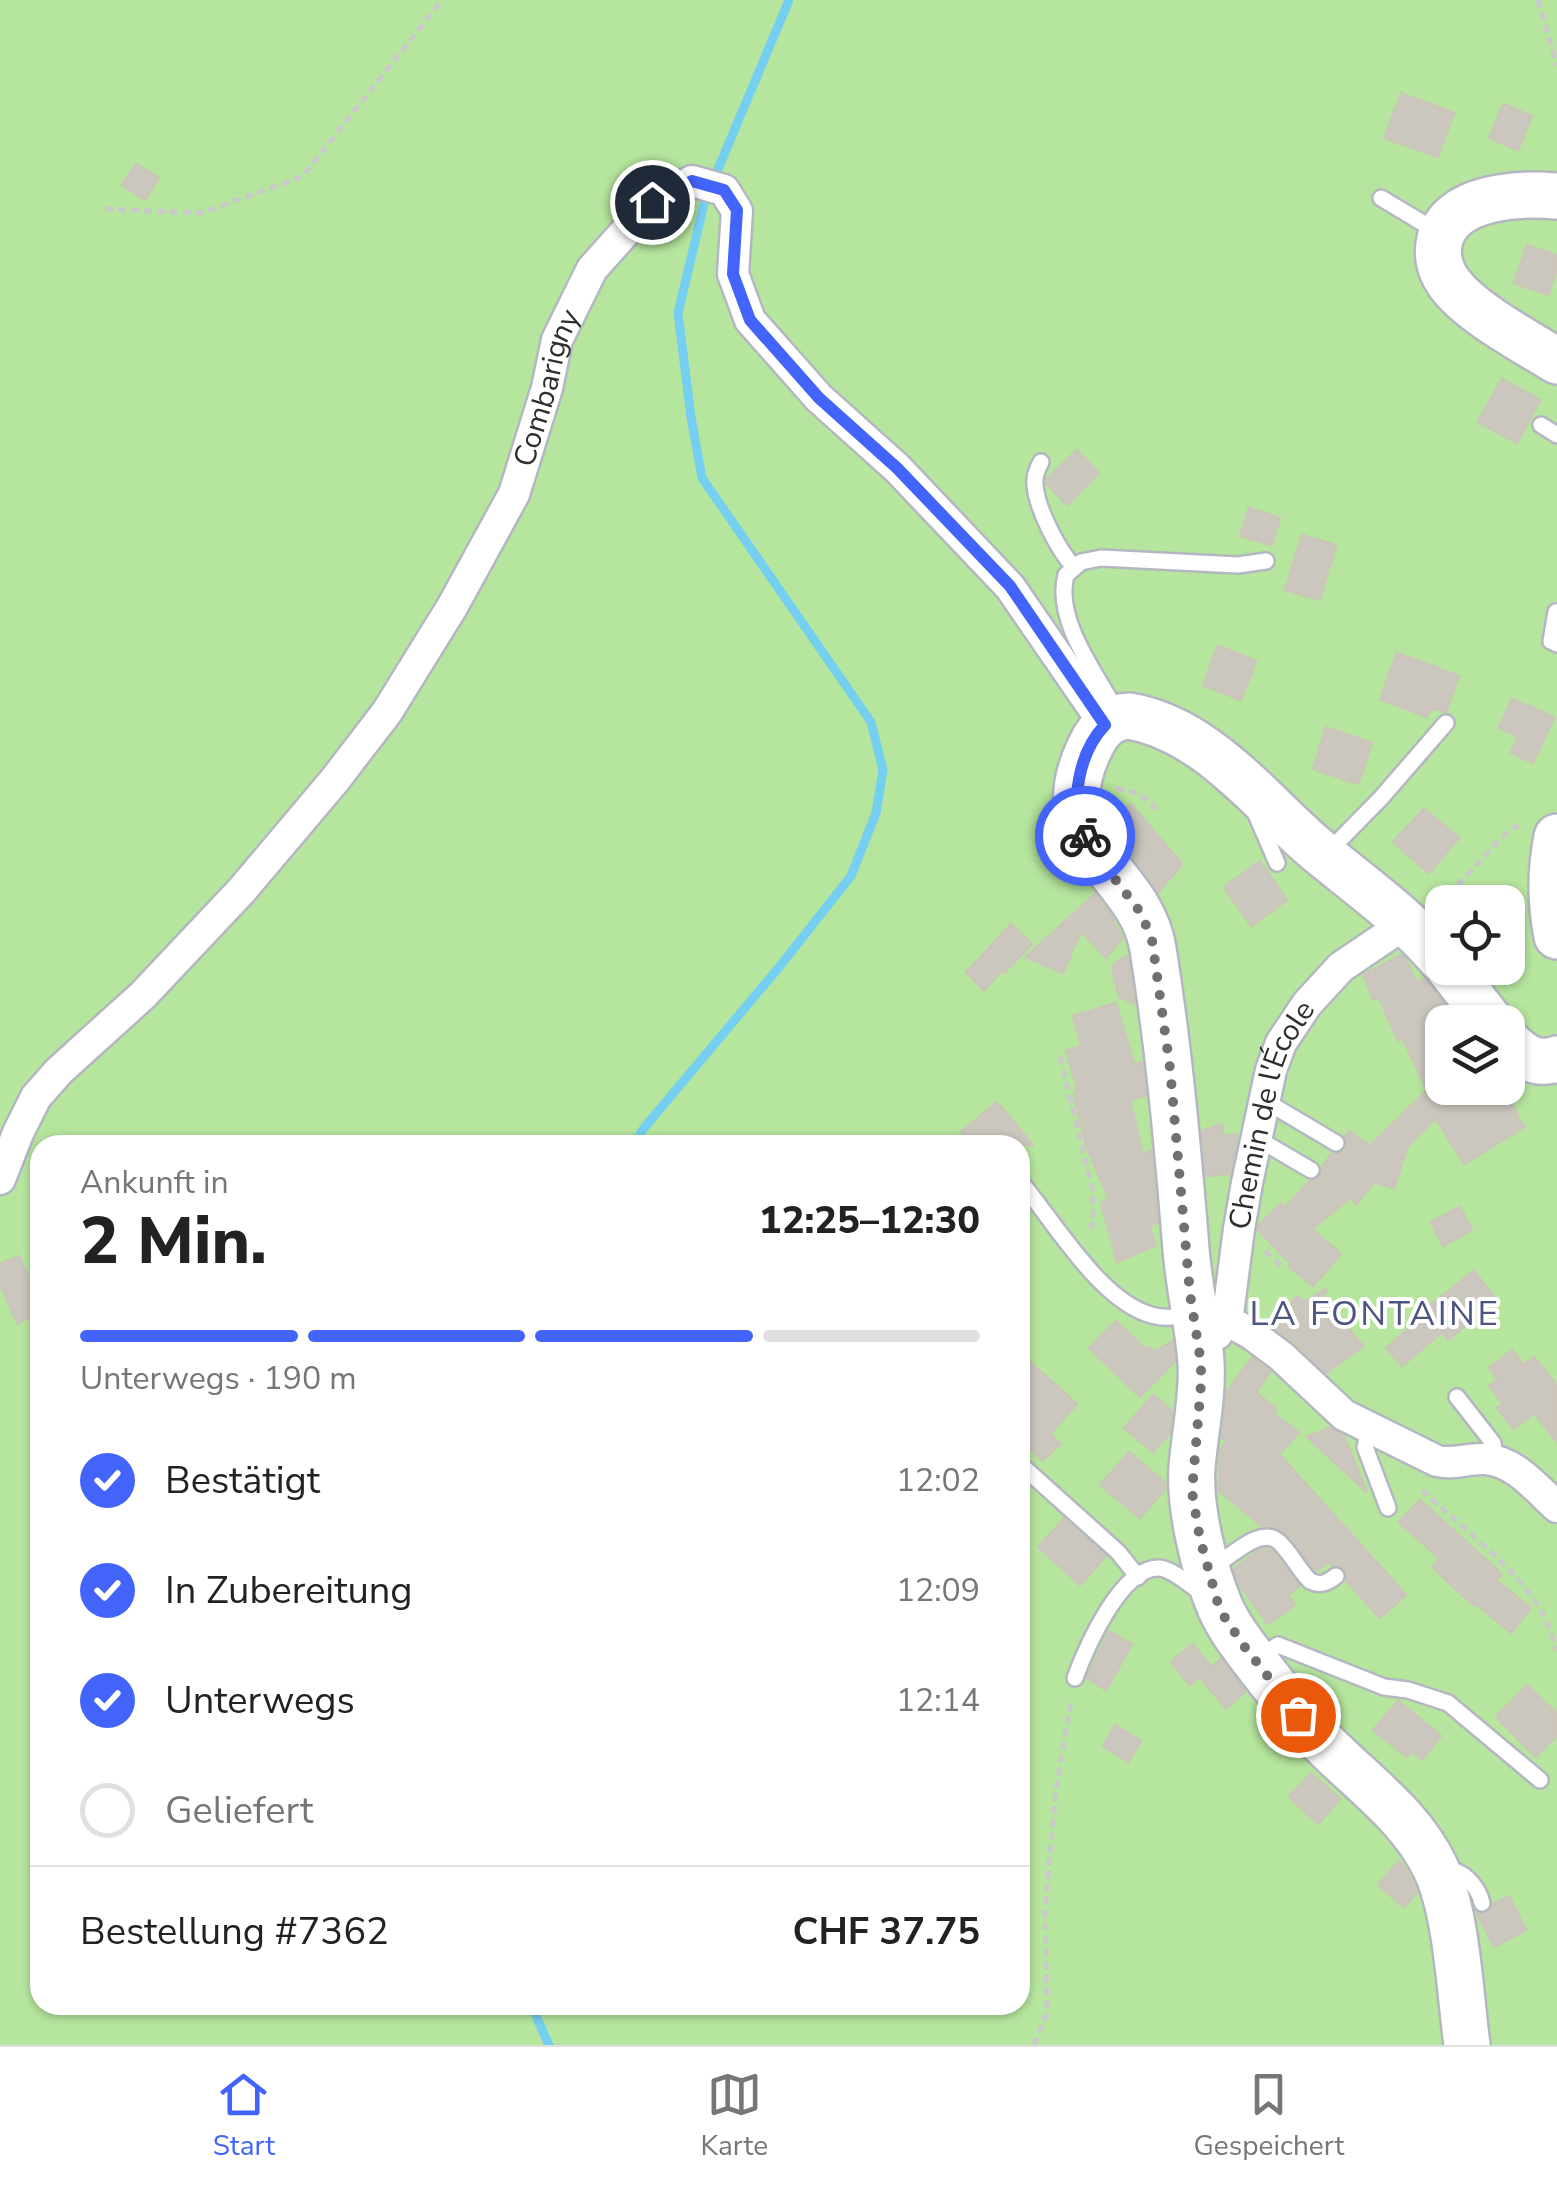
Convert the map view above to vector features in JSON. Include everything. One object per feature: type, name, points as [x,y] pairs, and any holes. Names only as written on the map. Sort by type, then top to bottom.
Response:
[{"type":"street","name":"Combarigny","points":[[0,1179],[36,1097],[142,995],[242,890],[334,782],[387,712],[452,607],[514,494],[557,340],[592,269],[652,202],[692,181],[724,190],[737,210],[733,274],[750,320],[819,398],[897,468],[1010,586],[1112,721]]},
{"type":"street","points":[[1557,196],[1512,196],[1478,204],[1450,220],[1443,230],[1438,257],[1448,282],[1484,314],[1557,361]]},
{"type":"street","points":[[1425,942],[1249,785],[1168,728],[1138,718],[1112,721],[1088,750],[1077,800],[1080,826],[1092,849],[1141,913],[1152,940],[1206,1325],[1192,1492],[1211,1579],[1225,1618],[1254,1660],[1321,1741],[1400,1816],[1427,1852],[1448,1910],[1466,2045]]},
{"type":"street","points":[[1542,828],[1557,936]]},
{"type":"street","name":"Chemin de l'École","points":[[1206,1325],[1230,1304],[1238,1228],[1280,1043],[1307,1004],[1351,958],[1408,925]]},
{"type":"street","points":[[1462,985],[1478,1005]]},
{"type":"street","points":[[1525,1055],[1542,1062],[1557,1059]]},
{"type":"street","points":[[1206,1325],[1250,1333],[1282,1356],[1355,1422],[1437,1461],[1448,1464],[1491,1460],[1509,1466],[1557,1507]]},
{"type":"lane","points":[[1381,198],[1426,225],[1443,230]]},
{"type":"lane","points":[[1541,425],[1557,435]]},
{"type":"lane","points":[[1041,462],[1034,482],[1036,492],[1054,540],[1074,568]]},
{"type":"lane","points":[[1112,721],[1066,611],[1064,579],[1074,568],[1080,562],[1100,558],[1238,565],[1266,560]]},
{"type":"lane","points":[[1556,612],[1550,641],[1557,644]]},
{"type":"lane","points":[[1324,855],[1381,798],[1446,723]]},
{"type":"lane","points":[[1249,785],[1244,795],[1277,863]]},
{"type":"lane","points":[[1264,1102],[1336,1143]]},
{"type":"lane","points":[[1256,1141],[1311,1170]]},
{"type":"lane","points":[[1030,1194],[1073,1251],[1132,1308],[1153,1316],[1206,1325]]},
{"type":"lane","points":[[1457,1397],[1492,1443],[1491,1460]]},
{"type":"lane","points":[[1367,1439],[1365,1447],[1388,1508]]},
{"type":"lane","points":[[1030,1473],[1118,1552],[1138,1578]]},
{"type":"lane","points":[[1075,1678],[1114,1600],[1156,1568],[1201,1592],[1220,1564],[1266,1535],[1278,1541],[1316,1584],[1336,1576]]},
{"type":"lane","points":[[1254,1660],[1278,1646],[1384,1687],[1448,1703],[1540,1780]]},
{"type":"lane","points":[[1437,1872],[1450,1868],[1458,1871],[1474,1886],[1482,1903]]},
{"type":"path","points":[[104,209],[202,213],[303,176],[442,0]]},
{"type":"path","points":[[1538,0],[1557,66]]},
{"type":"path","points":[[1080,778],[1137,792],[1158,813]]},
{"type":"path","points":[[1408,925],[1430,915],[1504,835],[1542,828]]},
{"type":"path","points":[[1060,1057],[1092,1188],[1094,1222],[1089,1235],[1106,1286]]},
{"type":"path","points":[[1410,1478],[1519,1582],[1543,1614],[1557,1650]]},
{"type":"path","points":[[1034,2045],[1046,2013],[1045,1911],[1056,1789],[1075,1678]]},
{"type":"green space","points":[[0,0],[1557,0],[1557,2045],[0,2045]]},
{"type":"building","points":[[1401,93],[1454,113],[1438,157],[1384,138]]},
{"type":"building","points":[[1503,104],[1532,116],[1518,150],[1489,138]]},
{"type":"building","points":[[136,164],[159,178],[145,200],[122,185]]},
{"type":"building","points":[[1527,245],[1557,255],[1557,269],[1548,295],[1514,283]]},
{"type":"building","points":[[1502,379],[1540,400],[1517,443],[1478,422]]},
{"type":"building","points":[[1077,450],[1099,473],[1067,505],[1046,480]]},
{"type":"building","points":[[1249,508],[1280,518],[1272,545],[1240,536]]},
{"type":"building","points":[[1302,535],[1336,545],[1320,600],[1285,590]]},
{"type":"building","points":[[1218,646],[1256,661],[1241,700],[1203,685]]},
{"type":"building","points":[[1397,653],[1459,676],[1446,712],[1431,708],[1427,717],[1380,699]]},
{"type":"building","points":[[1512,699],[1554,717],[1533,763],[1511,753],[1518,736],[1499,728]]},
{"type":"building","points":[[1326,727],[1372,743],[1358,784],[1313,769]]},
{"type":"building","points":[[1131,804],[1182,864],[1158,893],[1109,822]]},
{"type":"building","points":[[1424,809],[1459,838],[1429,873],[1393,842]]},
{"type":"building","points":[[1260,861],[1287,900],[1251,926],[1224,887]]},
{"type":"building","points":[[1095,894],[1122,938],[1106,958],[1081,931],[1063,973],[1026,957]]},
{"type":"building","points":[[1011,924],[1032,944],[984,990],[966,973]]},
{"type":"building","points":[[1127,955],[1134,1003],[1119,997],[1112,966]]},
{"type":"building","points":[[1401,955],[1416,982],[1425,979],[1425,985],[1431,985],[1445,1005],[1425,1005],[1425,1086],[1403,1039],[1398,1041],[1379,997],[1373,1000],[1363,975]]},
{"type":"building","points":[[1116,1003],[1134,1064],[1142,1062],[1146,1095],[1130,1100],[1143,1154],[1151,1150],[1158,1222],[1149,1227],[1156,1245],[1117,1262],[1101,1203],[1109,1199],[1086,1145],[1074,1094],[1077,1087],[1066,1051],[1081,1046],[1073,1016]]},
{"type":"building","points":[[1425,1092],[1425,1105],[1512,1105],[1524,1127],[1464,1164],[1436,1118],[1408,1146],[1394,1188],[1374,1182],[1357,1204],[1350,1198],[1312,1229],[1341,1254],[1313,1286],[1289,1266],[1258,1230],[1259,1225],[1281,1203],[1285,1207],[1320,1176],[1332,1153],[1345,1150],[1349,1131],[1370,1146]]},
{"type":"building","points":[[997,1102],[1025,1135],[964,1135],[961,1132]]},
{"type":"building","points":[[1222,1124],[1223,1136],[1236,1134],[1230,1174],[1206,1176],[1202,1131]]},
{"type":"building","points":[[1460,1207],[1472,1230],[1443,1246],[1431,1222]]},
{"type":"building","points":[[19,1256],[30,1281],[30,1317],[17,1323],[0,1284],[0,1264]]},
{"type":"building","points":[[1474,1271],[1497,1301],[1448,1340],[1442,1332],[1402,1366],[1386,1348],[1427,1313],[1424,1310]]},
{"type":"building","points":[[1325,1289],[1322,1297],[1363,1346],[1326,1373],[1272,1326],[1297,1296],[1306,1302]]},
{"type":"building","points":[[1116,1321],[1146,1350],[1150,1347],[1154,1352],[1172,1341],[1175,1361],[1140,1397],[1089,1348]]},
{"type":"building","points":[[1512,1350],[1524,1365],[1534,1357],[1557,1385],[1557,1442],[1534,1413],[1514,1429],[1497,1408],[1503,1404],[1489,1386],[1498,1379],[1489,1368]]},
{"type":"building","points":[[1252,1358],[1270,1372],[1256,1393],[1277,1409],[1274,1414],[1299,1433],[1279,1454],[1406,1595],[1380,1618],[1346,1581],[1347,1574],[1341,1566],[1328,1562],[1316,1571],[1287,1534],[1262,1526],[1219,1491],[1220,1450],[1227,1442],[1222,1438],[1227,1391]]},
{"type":"building","points":[[1030,1362],[1077,1404],[1050,1434],[1060,1443],[1043,1461],[1030,1449]]},
{"type":"building","points":[[1153,1395],[1172,1411],[1170,1433],[1153,1452],[1124,1428]]},
{"type":"building","points":[[1330,1428],[1344,1436],[1367,1492],[1307,1437]]},
{"type":"building","points":[[1129,1452],[1166,1488],[1140,1518],[1100,1485]]},
{"type":"building","points":[[1420,1500],[1502,1574],[1496,1580],[1531,1608],[1511,1633],[1432,1567],[1440,1559],[1399,1522]]},
{"type":"building","points":[[1064,1519],[1106,1556],[1080,1585],[1038,1547]]},
{"type":"building","points":[[1268,1549],[1299,1586],[1288,1596],[1295,1605],[1268,1624],[1238,1582],[1234,1569],[1259,1550]]},
{"type":"building","points":[[1109,1631],[1132,1644],[1106,1690],[1087,1678]]},
{"type":"building","points":[[1193,1644],[1211,1667],[1221,1659],[1245,1692],[1226,1708],[1199,1677],[1190,1685],[1171,1662]]},
{"type":"building","points":[[1527,1685],[1557,1714],[1557,1735],[1536,1757],[1496,1717]]},
{"type":"building","points":[[1398,1701],[1441,1736],[1422,1760],[1412,1751],[1407,1757],[1373,1730]]},
{"type":"building","points":[[1115,1725],[1141,1741],[1128,1762],[1103,1746]]},
{"type":"building","points":[[1311,1773],[1340,1799],[1318,1824],[1289,1797]]},
{"type":"building","points":[[1399,1861],[1417,1892],[1404,1907],[1378,1885]]},
{"type":"building","points":[[1509,1896],[1526,1930],[1494,1947],[1477,1913],[1486,1913],[1493,1904]]},
{"type":"waterway","points":[[639,1135],[851,876],[876,813],[883,770],[871,722],[702,478],[678,313],[705,200],[789,0]]},
{"type":"waterway","points":[[536,2015],[549,2045]]},
{"type":"way so far","points":[[1085,836],[1141,913],[1152,940],[1170,1068],[1190,1294],[1201,1363],[1192,1467],[1200,1539],[1225,1618],[1298,1715]]},
{"type":"district","name":"LA FONTAINE","points":[[1375,1313]]},
{"type":"route","points":[[652,202],[692,181],[724,190],[737,210],[733,274],[750,320],[819,398],[897,468],[1010,586],[1054,648],[1105,725],[1088,750],[1078,788],[1077,814],[1085,836]]}]
